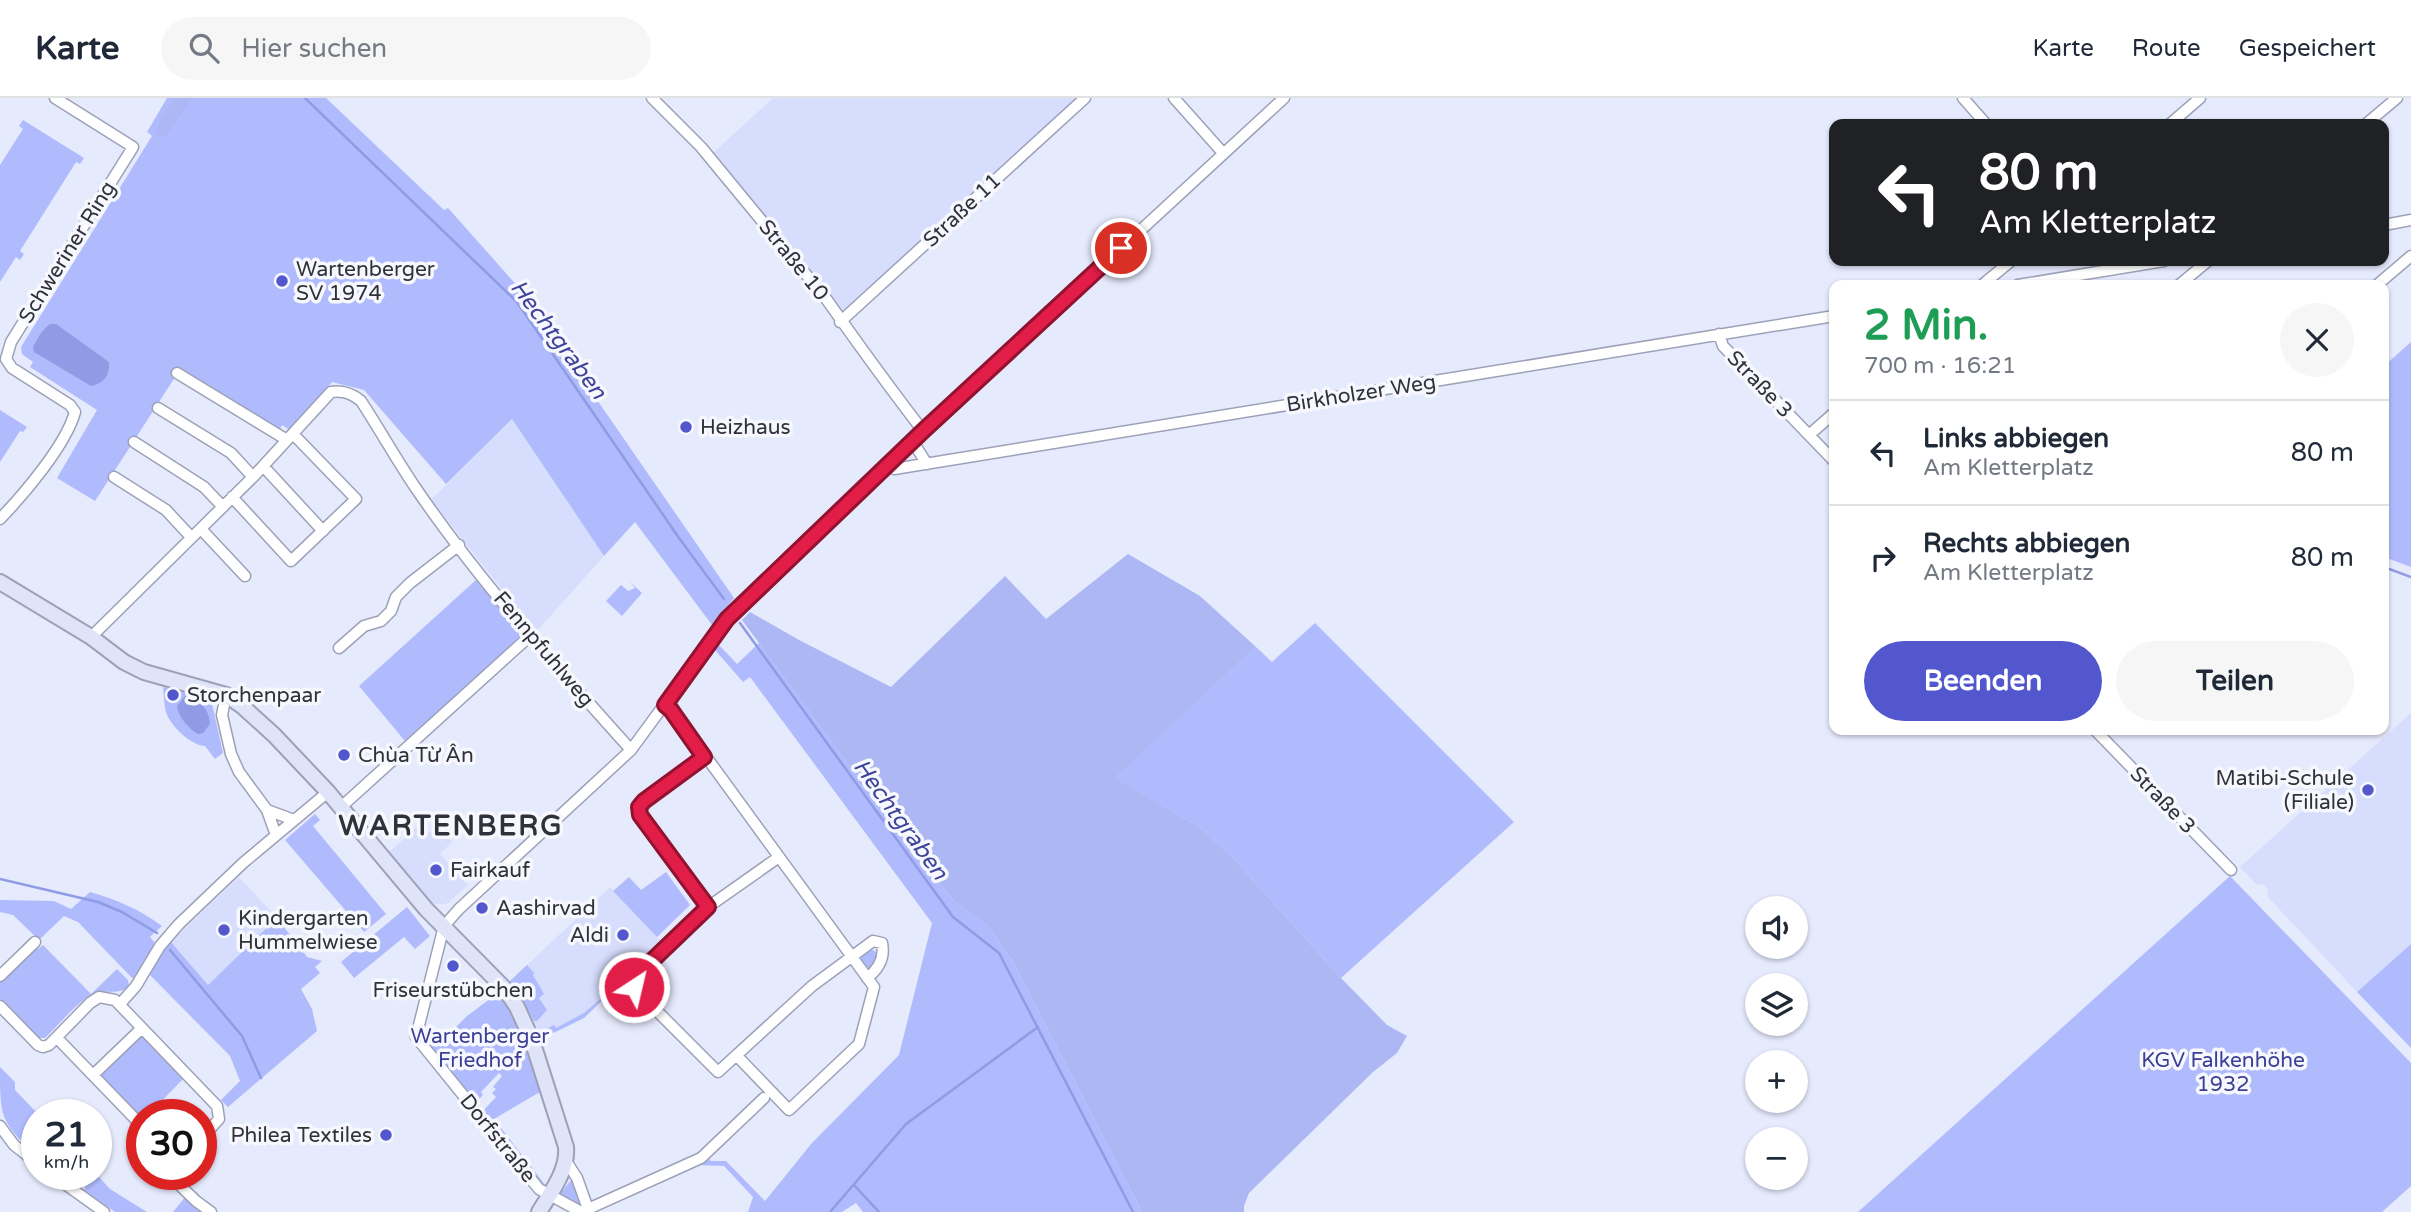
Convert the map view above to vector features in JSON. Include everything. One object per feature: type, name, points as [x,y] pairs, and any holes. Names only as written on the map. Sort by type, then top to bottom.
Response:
[{"type":"main road","name":"Dorfstraße","points":[[0,582],[91,637],[124,662],[144,672],[226,695],[242,706],[274,735],[328,792],[414,896],[491,974],[517,1007],[536,1049],[565,1141],[566,1161],[544,1192],[539,1212]]},
{"type":"street","name":"Schweriner Ring","points":[[0,519],[47,461],[68,429],[75,412],[70,405],[12,368],[6,359],[11,342],[133,146],[55,98]]},
{"type":"street","name":"Straße 10","points":[[653,98],[708,155],[827,300],[840,322],[923,431]]},
{"type":"street","name":"Straße 11","points":[[840,322],[1085,98]]},
{"type":"street","points":[[1174,98],[1223,153]]},
{"type":"street","points":[[444,926],[458,909],[631,750],[727,619],[923,431],[1284,98]]},
{"type":"street","points":[[1963,98],[1982,119]]},
{"type":"street","points":[[2176,119],[2200,98]]},
{"type":"street","points":[[2372,119],[2397,98]]},
{"type":"street","points":[[2389,224],[2411,220]]},
{"type":"street","points":[[2383,280],[2411,256]]},
{"type":"street","points":[[1988,280],[2005,266]]},
{"type":"street","points":[[2040,280],[2103,266]]},
{"type":"street","points":[[2185,280],[2202,266]]},
{"type":"street","name":"Birkholzer Weg","points":[[889,465],[894,469],[928,464],[1829,317]]},
{"type":"street","name":"Straße 3","points":[[1718,334],[1723,346],[1829,455]]},
{"type":"street","points":[[177,373],[290,437],[356,499],[291,561],[232,497]]},
{"type":"street","name":"Fennpfuhlweg","points":[[91,637],[253,477],[331,392],[354,395],[361,401],[415,487],[459,545],[531,635],[631,750]]},
{"type":"street","points":[[158,408],[231,453],[253,477]]},
{"type":"street","points":[[1809,435],[1829,417]]},
{"type":"street","points":[[134,442],[204,487],[223,506]]},
{"type":"street","points":[[913,442],[928,464]]},
{"type":"street","points":[[263,466],[323,531]]},
{"type":"street","points":[[114,477],[166,510],[191,537]]},
{"type":"street","points":[[201,529],[245,576]]},
{"type":"street","points":[[339,648],[364,626],[381,621],[391,611],[396,597],[410,583],[459,545]]},
{"type":"street","points":[[340,808],[531,635]]},
{"type":"street","points":[[226,695],[222,715],[234,764],[267,810],[276,835]]},
{"type":"street","points":[[665,705],[874,987],[859,1044],[793,1108],[789,1110],[785,1107],[737,1056]]},
{"type":"street","name":"Straße 3","points":[[2100,735],[2231,870]]},
{"type":"street","points":[[704,757],[639,807],[640,815],[708,907]]},
{"type":"street","points":[[120,1003],[141,980],[167,937],[186,917],[328,792]]},
{"type":"street","points":[[267,810],[294,820]]},
{"type":"street","points":[[779,857],[708,907],[632,982],[634,987],[712,1069],[718,1072],[812,986],[873,941],[882,943],[878,970],[867,978]]},
{"type":"street","name":"Dorfstraße","points":[[444,926],[416,1037],[544,1192],[586,1211]]},
{"type":"street","points":[[0,976],[35,942]]},
{"type":"street","points":[[0,1006],[43,1047],[57,1038],[99,997],[115,1000],[210,1099]]},
{"type":"street","points":[[93,1075],[142,1028]]},
{"type":"street","points":[[57,1038],[126,1109]]},
{"type":"street","points":[[586,1211],[701,1158],[764,1098]]},
{"type":"street","points":[[0,1126],[21,1150]]},
{"type":"street","name":"Dorfstraße","points":[[566,1161],[577,1178],[586,1211]]},
{"type":"street","points":[[72,1190],[99,1211]]},
{"type":"street","points":[[184,1190],[211,1212]]},
{"type":"shaded area","points":[[175,98],[192,98],[167,135],[157,138],[160,122]]},
{"type":"shaded area","points":[[773,98],[1079,98],[841,316],[796,253],[712,154]]},
{"type":"shaded area","points":[[51,324],[56,324],[109,362],[109,371],[103,381],[91,386],[34,352],[33,347],[39,337]]},
{"type":"shaded area","points":[[512,419],[604,556],[536,632],[431,500]]},
{"type":"shaded area","points":[[1128,554],[1200,596],[1256,647],[1114,778],[1201,828],[1234,859],[1387,1025],[1407,1036],[1397,1053],[1373,1072],[1249,1193],[1244,1212],[1142,1212],[1012,960],[988,926],[954,901],[902,837],[742,620],[750,612],[891,687],[1005,576],[1046,619]]},
{"type":"shaded area","points":[[185,696],[199,702],[208,713],[210,724],[203,733],[195,732],[179,714],[177,706]]},
{"type":"shaded area","name":"Matibi-Schule (Filiale)","points":[[2411,713],[2411,944],[2357,992],[2267,896],[2268,890],[2263,884],[2257,885],[2240,867]]},
{"type":"shaded area","points":[[437,826],[452,842],[440,854],[468,885],[444,904],[428,901],[388,853],[417,827],[425,836]]},
{"type":"shaded area","name":"Kindergarten Hummelwiese","points":[[239,877],[277,918],[208,985],[171,942]]},
{"type":"shaded area","points":[[610,887],[663,943],[584,1018],[543,1038],[510,981]]},
{"type":"green space","name":"Wartenberger SV 1974","points":[[167,98],[326,98],[444,210],[448,208],[521,290],[734,598],[712,625],[635,522],[604,556],[512,419],[446,484],[364,390],[332,382],[290,430],[282,425],[278,433],[179,371],[95,501],[57,478],[97,410],[30,367],[33,362],[22,354],[21,347],[152,136],[147,132]]},
{"type":"green space","points":[[23,120],[84,158],[80,164],[76,162],[20,251],[24,254],[20,260],[16,257],[0,282],[0,165],[23,129],[19,126]]},
{"type":"green space","points":[[2411,342],[2411,567],[2389,559],[2389,362]]},
{"type":"green space","points":[[0,410],[27,427],[23,432],[20,431],[0,462]]},
{"type":"green space","points":[[476,580],[520,632],[521,638],[405,741],[359,686]]},
{"type":"green space","points":[[630,582],[642,593],[622,616],[606,601],[621,585],[628,591],[635,588]]},
{"type":"green space","points":[[1315,623],[1514,822],[1341,978],[1234,859],[1201,828],[1113,778],[1256,647],[1272,662]]},
{"type":"green space","points":[[759,643],[902,837],[954,901],[988,926],[1012,960],[1142,1212],[863,1212],[856,1203],[842,1212],[748,1212],[753,1197],[724,1166],[697,1165],[708,1158],[711,1161],[726,1161],[765,1201],[812,1143],[899,1055],[932,923],[750,677],[743,682],[715,650],[719,645],[737,664]]},
{"type":"green space","points":[[163,687],[211,699],[223,753],[215,759],[205,746],[194,743],[178,730],[167,715]]},
{"type":"green space","points":[[315,814],[320,820],[313,826],[386,914],[364,932],[285,840]]},
{"type":"green space","points":[[666,872],[690,905],[657,937],[613,891],[629,877],[641,890]]},
{"type":"green space","name":"KGV Falkenhöhe 1932","points":[[2230,876],[2411,1063],[2411,1186],[2382,1212],[1858,1212]]},
{"type":"green space","points":[[90,892],[128,906],[162,926],[150,937],[155,943],[137,978],[132,978],[78,922],[64,916],[39,940],[13,915],[0,912],[0,900],[54,901],[71,909]]},
{"type":"green space","points":[[407,907],[430,936],[415,949],[404,937],[354,978],[341,962]]},
{"type":"green space","points":[[277,918],[307,957],[322,961],[315,967],[320,973],[301,989],[312,1009],[317,1031],[228,1107],[221,1100],[240,1081],[230,1056],[150,975],[163,949],[171,942],[208,985]]},
{"type":"green space","points":[[2411,944],[2411,1048],[2357,992]]},
{"type":"green space","points":[[43,945],[91,994],[117,969],[128,980],[129,987],[91,995],[45,1038],[37,1038],[0,1000],[0,981],[33,949]]},
{"type":"green space","points":[[871,949],[878,953],[873,968],[869,969],[859,958]]},
{"type":"green space","points":[[527,965],[544,994],[539,998],[547,1010],[537,1021],[534,1021],[510,981]]},
{"type":"green space","points":[[622,981],[584,1018],[543,1038],[540,1032],[554,1025],[556,1028],[584,1013]]},
{"type":"green space","name":"Wartenberger Friedhof","points":[[498,993],[502,999],[507,998],[515,1012],[545,1089],[494,1119],[546,1186],[544,1189],[482,1112],[496,1097],[492,1093],[496,1089],[493,1087],[502,1076],[499,1073],[481,1092],[483,1095],[475,1103],[423,1039],[421,1032],[423,1027],[427,1028],[436,1047],[467,1016]]},
{"type":"green space","points":[[141,1034],[184,1078],[164,1099],[126,1099],[126,1103],[99,1076]]},
{"type":"green space","points":[[0,1067],[15,1082],[15,1090],[24,1099],[21,1099],[21,1140],[9,1126],[1,1097]]},
{"type":"green space","points":[[572,1179],[582,1207],[558,1196]]},
{"type":"green space","points":[[84,1190],[112,1190],[147,1212],[115,1212]]},
{"type":"green space","points":[[186,1196],[206,1212],[173,1212]]},
{"type":"waterway","name":"Hechtgraben","points":[[305,98],[517,302],[724,599]]},
{"type":"waterway","points":[[2389,569],[2411,577]]},
{"type":"waterway","name":"Hechtgraben","points":[[740,623],[953,917],[999,953],[1133,1212]]},
{"type":"waterway","points":[[0,879],[98,902],[122,912],[157,933]]},
{"type":"waterway","points":[[170,950],[242,1036],[261,1078]]},
{"type":"waterway","name":"Hechtgraben","points":[[830,1212],[906,1124],[1038,1027]]},
{"type":"waterway","name":"Hechtgraben","points":[[854,1185],[879,1212]]},
{"type":"place","name":"Wartenberger SV 1974","points":[[282,281]]},
{"type":"place","name":"Heizhaus","points":[[686,427]]},
{"type":"place","name":"Storchenpaar","points":[[173,695]]},
{"type":"place","name":"Chùa Từ Ân","points":[[344,755]]},
{"type":"place","name":"Matibi-Schule (Filiale)","points":[[2368,790]]},
{"type":"place","name":"Fairkauf","points":[[436,870]]},
{"type":"place","name":"Aashirvad","points":[[482,908]]},
{"type":"place","name":"Kindergarten Hummelwiese","points":[[224,930]]},
{"type":"place","name":"Aldi","points":[[623,935]]},
{"type":"place","name":"Friseurstübchen","points":[[453,966]]},
{"type":"place","name":"Philea Textiles","points":[[386,1135]]},
{"type":"district","name":"WARTENBERG","points":[[451,825]]},
{"type":"route","points":[[634,987],[632,982],[635,977],[708,907],[640,815],[639,807],[644,801],[704,757],[665,705],[727,619],[923,431],[1121,248]]}]
